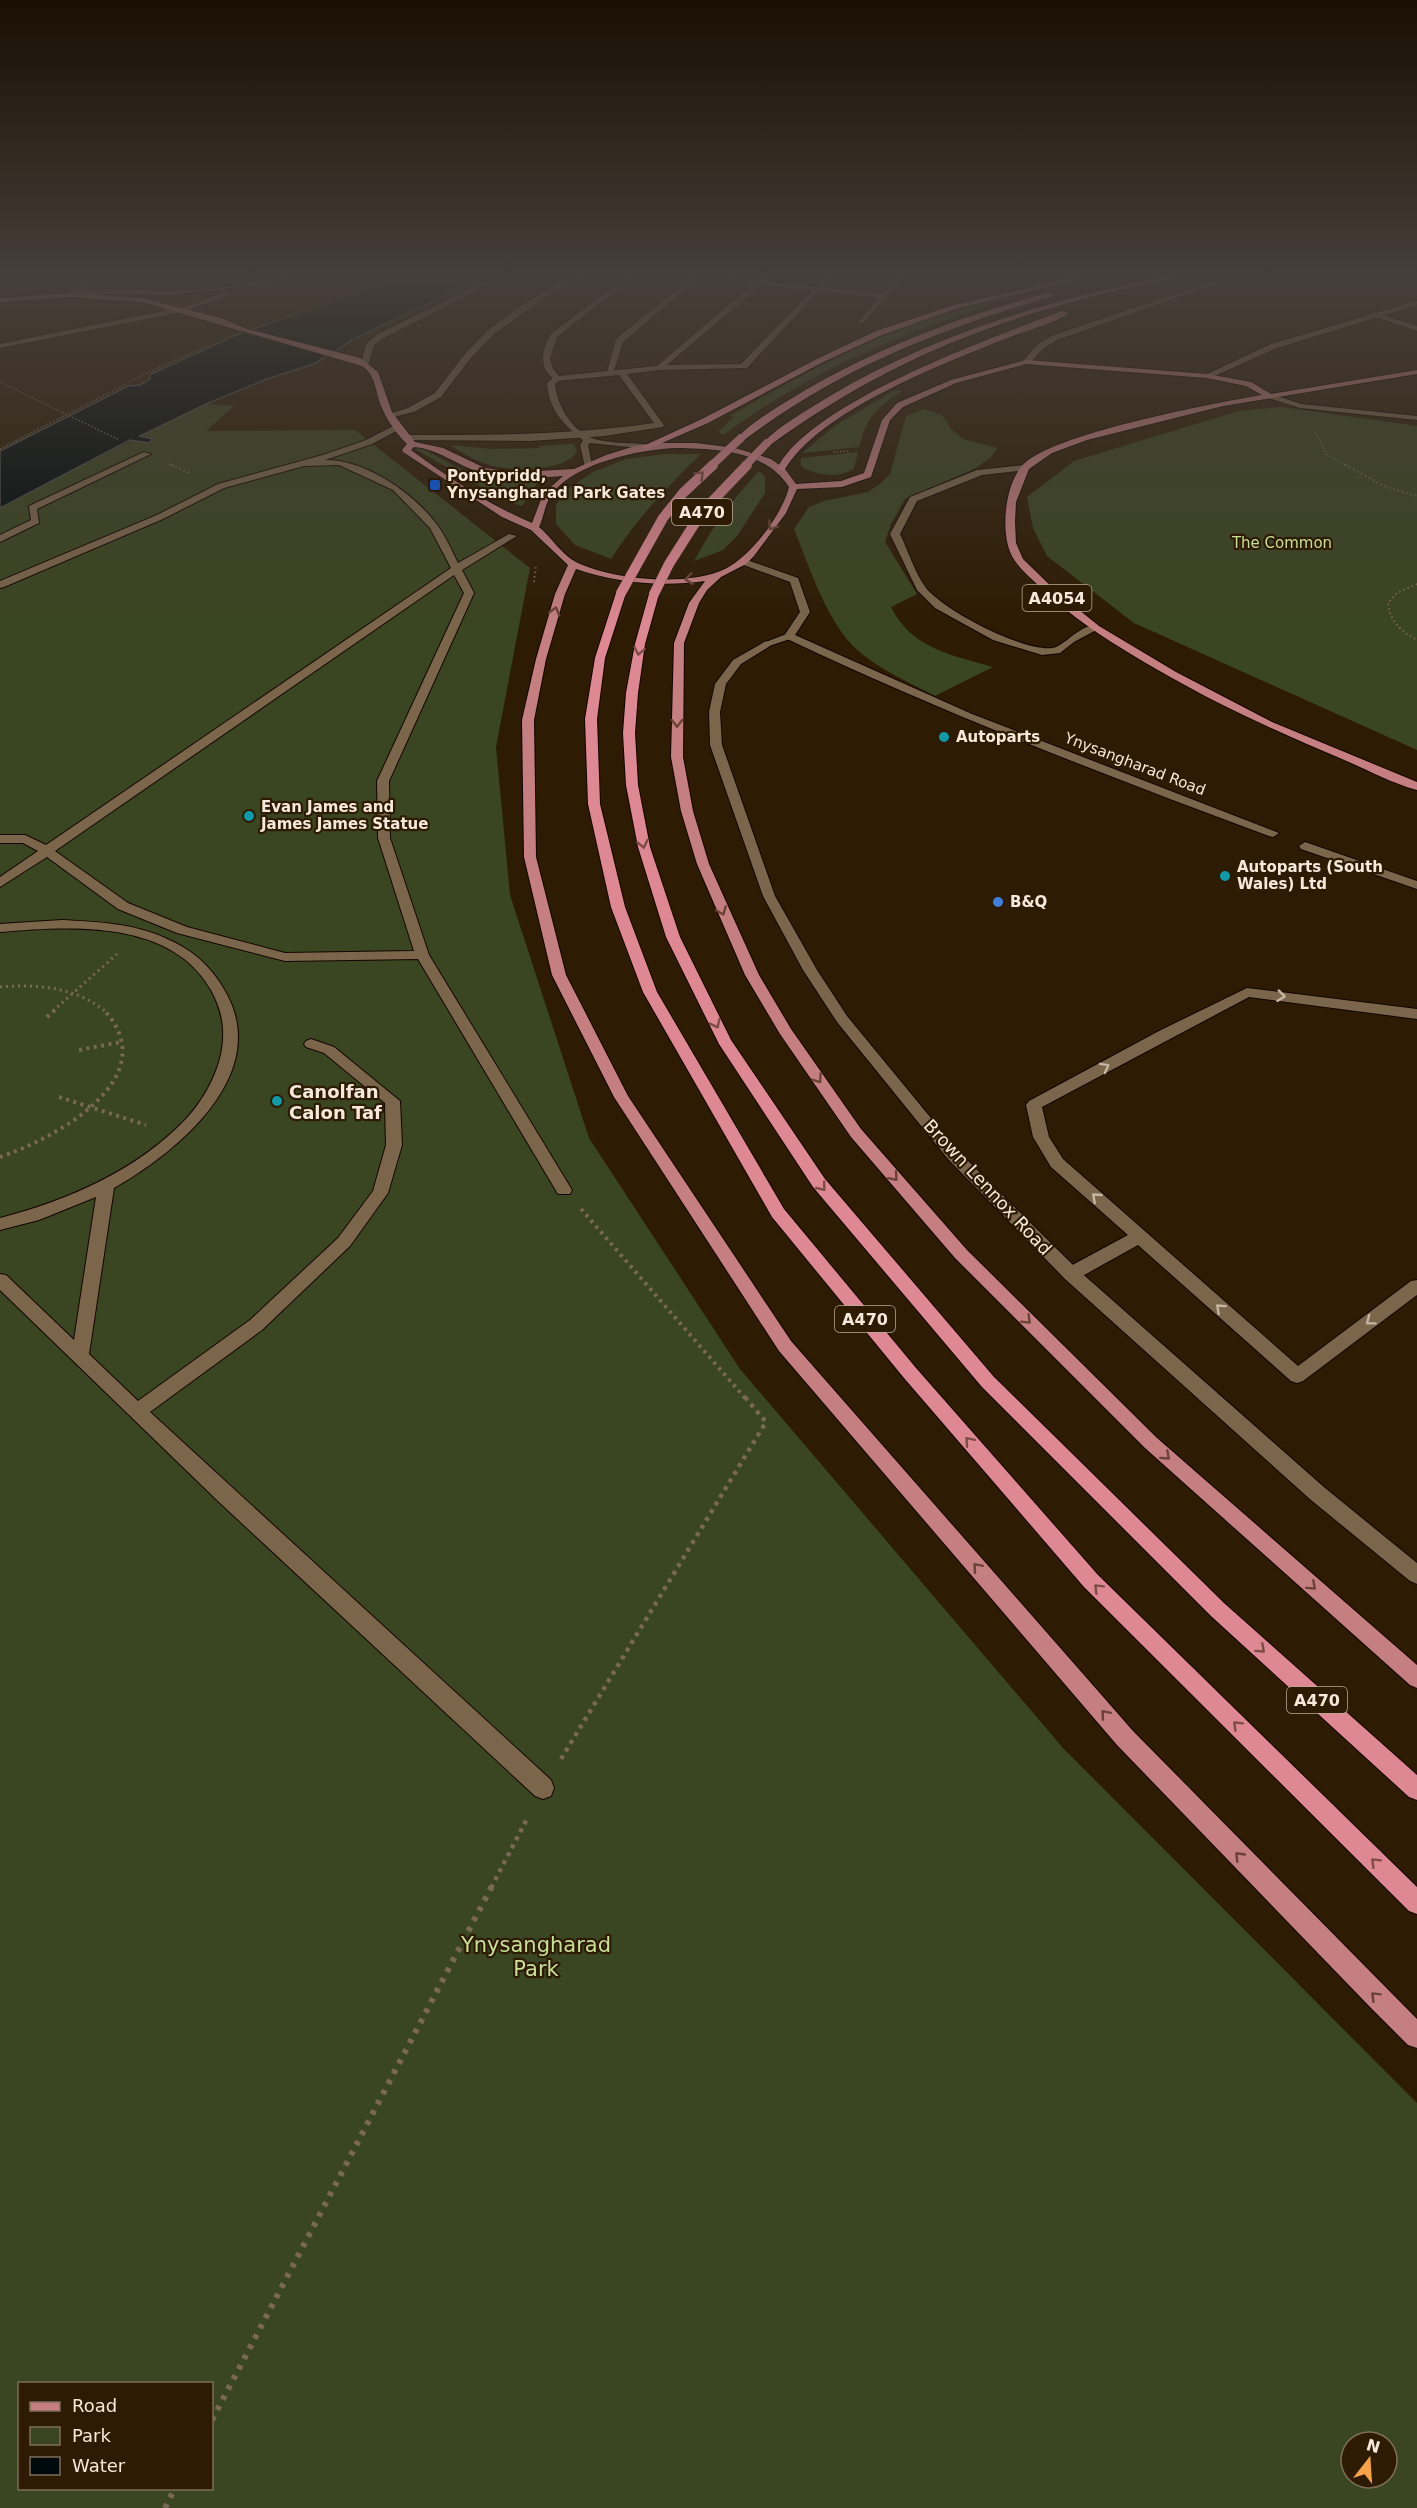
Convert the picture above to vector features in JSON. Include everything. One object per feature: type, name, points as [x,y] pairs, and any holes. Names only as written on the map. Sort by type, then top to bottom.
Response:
[{"type":"highway","points":[[645,447],[680,434],[755,393]]},
{"type":"highway","name":"A470","points":[[806,393],[741,438],[683,493],[663,518],[621,592],[600,658],[591,719],[594,804],[618,907],[650,992],[778,1213],[910,1373],[1091,1581],[1417,1903]]},
{"type":"highway","name":"A470","points":[[837,393],[767,443],[702,512],[669,564],[654,594],[640,644],[632,693],[629,733],[632,785],[644,847],[673,937],[724,1041],[819,1183],[988,1382],[1218,1610],[1417,1789]]},
{"type":"highway","points":[[781,469],[785,459],[795,450],[863,399],[875,393]]},
{"type":"main road","points":[[382,393],[383,401],[397,428],[409,441],[430,444],[468,465],[497,474],[575,472]]},
{"type":"main road","points":[[793,487],[823,486],[868,475],[878,450],[884,424],[890,414],[921,393]]},
{"type":"main road","points":[[1264,393],[1268,395]]},
{"type":"main road","points":[[1025,468],[1049,451],[1084,438],[1281,393]]},
{"type":"main road","points":[[409,441],[406,450],[427,466],[492,504],[506,516],[534,528],[559,554],[573,564],[606,575],[640,579],[672,581],[717,575]]},
{"type":"main road","points":[[534,528],[546,497],[560,482],[588,465],[645,447],[730,450],[752,454],[781,469],[793,487],[790,500],[744,562],[717,575],[703,588],[694,603],[679,643],[677,757],[687,812],[703,864],[730,930],[752,975],[785,1031],[856,1133],[961,1254],[1151,1443],[1417,1678]]},
{"type":"main road","name":"A4054","points":[[1025,468],[1011,502],[1011,543],[1019,560],[1054,595],[1095,628],[1172,674],[1268,724],[1417,786]]},
{"type":"main road","points":[[573,564],[560,594],[541,659],[528,720],[530,857],[559,975],[621,1097],[785,1346],[1125,1738],[1379,2000],[1417,2036]]},
{"type":"street","points":[[392,416],[411,410],[439,393]]},
{"type":"street","points":[[552,393],[565,422],[585,437],[645,447]]},
{"type":"street","points":[[409,441],[585,437],[660,425],[637,393]]},
{"type":"street","points":[[1268,395],[1300,406],[1417,418]]},
{"type":"street","points":[[0,585],[160,517],[221,486],[369,442],[397,428]]},
{"type":"street","points":[[585,437],[584,445],[588,465]]},
{"type":"street","points":[[0,539],[36,521],[33,508],[147,454]]},
{"type":"street","points":[[301,463],[340,462],[396,488],[434,527],[468,593],[383,781],[384,838],[422,955],[564,1190]]},
{"type":"street","points":[[1025,468],[980,472],[913,499],[895,534],[921,588],[939,606],[997,638],[1042,652],[1060,650],[1070,640],[1095,628]]},
{"type":"street","points":[[0,883],[455,570],[512,536]]},
{"type":"street","points":[[744,562],[794,580],[805,612],[789,636]]},
{"type":"street","name":"Brown Lennox Road","points":[[789,636],[748,652],[730,670],[715,696],[713,719],[716,745],[769,896],[810,970],[842,1019],[953,1155],[1071,1274],[1318,1494],[1417,1575]]},
{"type":"street","name":"Ynysangharad Road","points":[[789,636],[862,672],[951,710],[1091,766],[1273,833]]},
{"type":"street","points":[[0,839],[25,839],[47,851],[123,906],[182,930],[285,957],[422,955]]},
{"type":"street","points":[[1305,846],[1417,885]]},
{"type":"street","points":[[0,928],[47,923],[102,925],[151,937],[190,957],[218,985],[231,1020],[228,1060],[210,1097],[179,1135],[146,1162],[106,1186],[32,1217],[0,1224]]},
{"type":"street","points":[[1417,1014],[1247,992],[1034,1105],[1041,1137],[1057,1163],[1297,1377],[1417,1286]]},
{"type":"street","points":[[137,1411],[256,1325],[344,1242],[380,1193],[394,1144],[392,1101],[329,1050],[311,1044]]},
{"type":"street","points":[[80,1356],[106,1186]]},
{"type":"street","points":[[1071,1274],[1140,1236]]},
{"type":"street","points":[[0,1280],[137,1411],[543,1788]]},
{"type":"path","points":[[23,393],[147,454],[221,486]]},
{"type":"path","points":[[0,449],[109,393]]},
{"type":"path","points":[[823,453],[878,450]]},
{"type":"path","points":[[1325,452],[1386,487],[1417,496]]},
{"type":"path","points":[[1417,584],[1397,593],[1388,603],[1388,614],[1395,625],[1417,640]]},
{"type":"path","points":[[47,1017],[140,934]]},
{"type":"path","points":[[0,987],[45,986],[75,992],[102,1007],[119,1029],[122,1055],[111,1085],[90,1108],[48,1138],[0,1157]]},
{"type":"path","points":[[79,1050],[121,1042]]},
{"type":"path","points":[[59,1097],[179,1135]]},
{"type":"path","points":[[213,2418],[543,1788],[766,1422],[564,1190]]},
{"type":"path","points":[[165,2508],[174,2490]]},
{"type":"green space","points":[[770,393],[788,393],[723,435],[718,432],[734,417],[730,416]]},
{"type":"green space","points":[[890,393],[900,393],[879,408],[869,420],[859,447],[802,453],[836,425]]},
{"type":"green space","name":"Ynysangharad Park","points":[[206,404],[234,406],[206,431],[355,430],[530,568],[496,747],[510,895],[589,1138],[740,1369],[1063,1748],[1417,2103],[1417,2508],[0,2508],[0,508]]},
{"type":"green space","name":"The Common","points":[[1282,407],[1417,426],[1417,750],[1134,623],[1047,556],[1033,528],[1027,497],[1074,461],[1239,411]]},
{"type":"green space","points":[[924,409],[942,415],[951,429],[963,439],[997,448],[992,456],[976,468],[905,499],[891,524],[885,542],[917,594],[891,607],[900,621],[910,632],[934,648],[993,667],[935,696],[881,667],[852,645],[842,633],[826,605],[794,529],[809,507],[824,501],[868,492],[880,484],[890,474],[906,416]]},
{"type":"green space","points":[[574,444],[577,451],[562,463],[525,469],[502,468],[487,464],[450,445],[491,449],[539,448],[539,446]]},
{"type":"green space","points":[[420,447],[457,467],[486,478],[501,481],[538,482],[522,506],[506,501],[415,449]]},
{"type":"green space","points":[[858,452],[854,468],[842,474],[820,474],[801,466],[801,458]]},
{"type":"green space","points":[[666,454],[701,454],[653,504],[611,559],[575,545],[556,524],[556,505],[569,488],[593,472],[626,459]]},
{"type":"green space","points":[[759,471],[765,477],[765,493],[737,536],[723,550],[694,561],[724,514]]},
{"type":"water","points":[[114,393],[233,393],[140,436],[153,439],[149,443],[130,440],[0,508],[0,451]]},
{"type":"place","name":"Pontypridd, Ynysangharad Park Gates","points":[[435,485]]},
{"type":"place","name":"Autoparts","points":[[944,737]]},
{"type":"place","name":"Evan James and James James Statue","points":[[249,816]]},
{"type":"place","name":"Autoparts (South Wales) Ltd","points":[[1225,876]]},
{"type":"place","name":"B&Q","points":[[998,902]]},
{"type":"place","name":"Canolfan Calon Taf","points":[[277,1101]]}]
